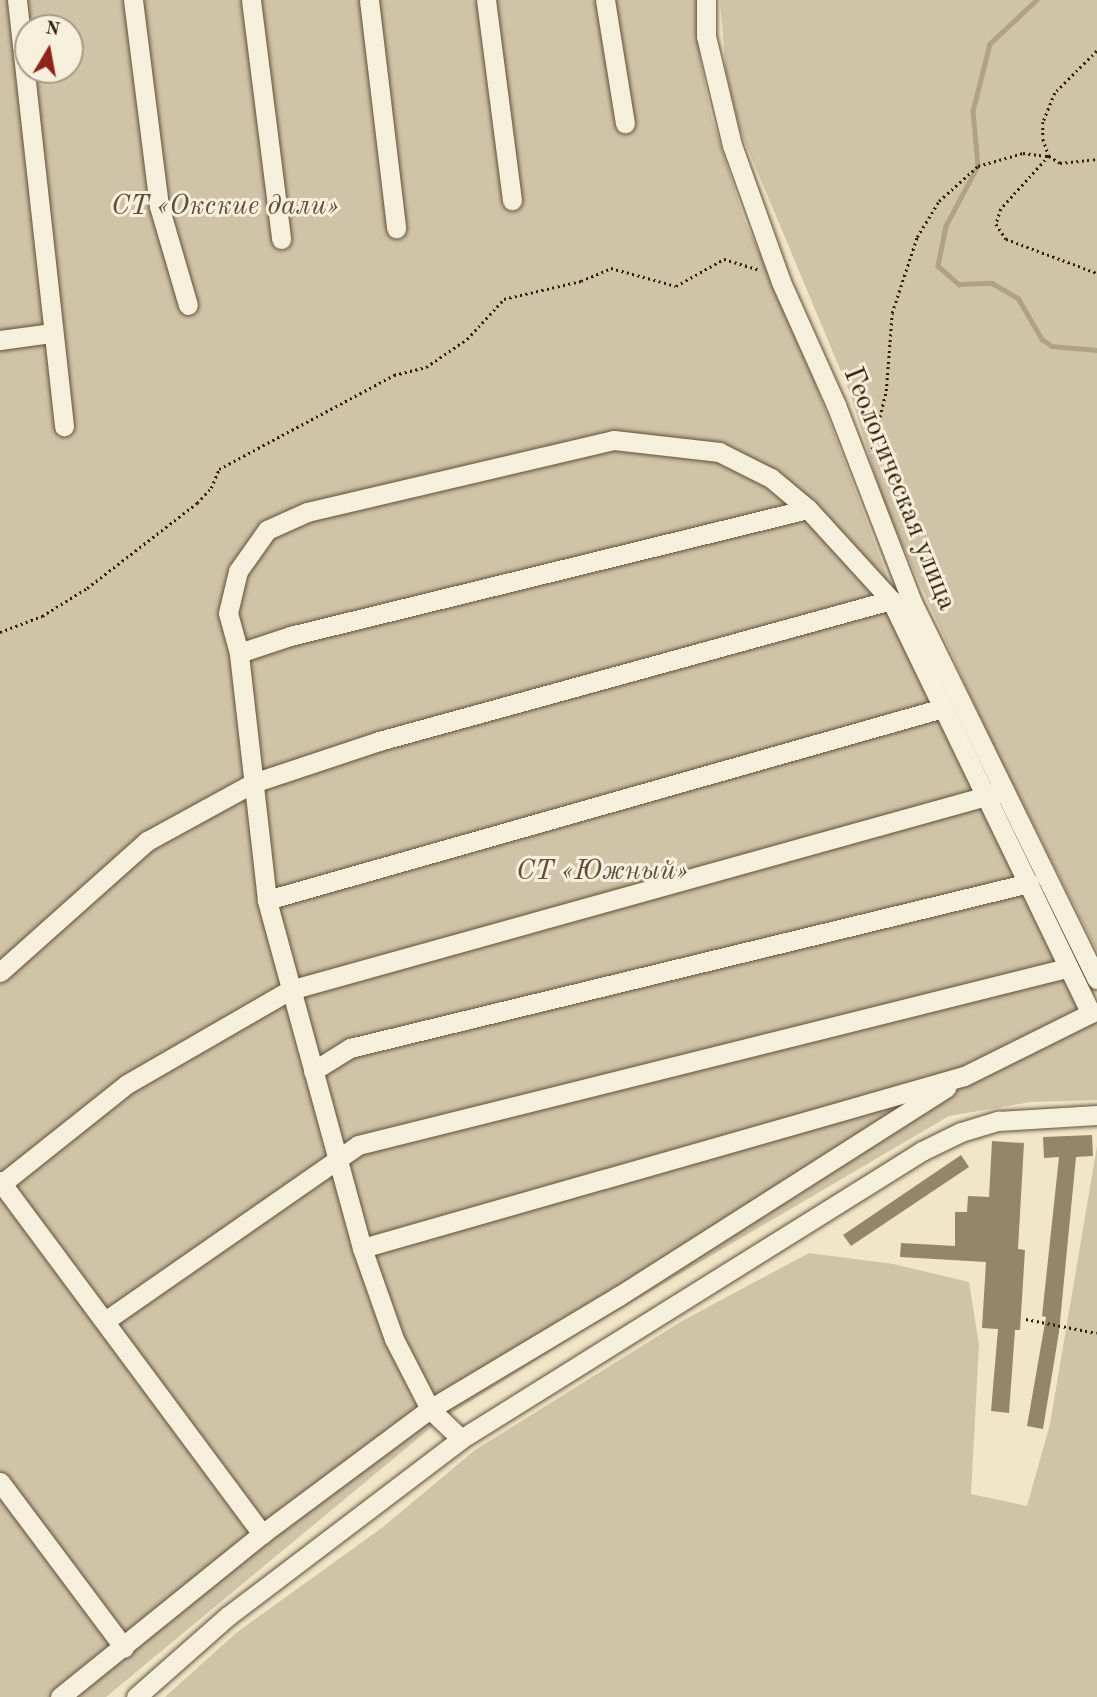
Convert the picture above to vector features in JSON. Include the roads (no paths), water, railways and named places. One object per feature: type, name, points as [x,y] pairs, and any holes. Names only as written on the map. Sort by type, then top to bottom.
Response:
[{"type":"street","points":[[17,0],[51,333],[64,426]]},
{"type":"street","points":[[133,0],[159,206],[188,305]]},
{"type":"street","points":[[251,0],[281,239]]},
{"type":"street","points":[[369,0],[396,228]]},
{"type":"street","points":[[486,0],[512,200]]},
{"type":"street","points":[[605,0],[625,123]]},
{"type":"street","name":"Геологическая улица","points":[[706,0],[706,36],[728,132],[781,282],[836,405],[912,602],[1097,979]]},
{"type":"street","points":[[0,340],[51,333]]},
{"type":"street","points":[[60,1697],[262,1534],[430,1409],[619,1296],[964,1076],[1091,1013],[891,600],[808,509],[771,478],[719,452],[614,440],[307,512],[267,530],[238,571],[228,613],[239,653],[267,900],[290,990],[362,1248],[394,1339],[430,1409],[460,1438]]},
{"type":"street","points":[[239,653],[289,636],[808,509]]},
{"type":"street","points":[[0,972],[147,841],[253,783],[379,741],[891,600]]},
{"type":"street","points":[[267,900],[943,708]]},
{"type":"street","points":[[262,1534],[1,1183],[127,1084],[290,990],[1004,791]]},
{"type":"street","points":[[313,1071],[350,1048],[1029,883]]},
{"type":"street","points":[[105,1321],[358,1145],[1067,968]]},
{"type":"street","points":[[362,1248],[964,1076]]},
{"type":"street","points":[[136,1697],[228,1616],[460,1438],[922,1151],[961,1132],[998,1121],[1097,1115]]},
{"type":"street","points":[[0,1482],[124,1648]]},
{"type":"waterway","points":[[1037,0],[990,44],[973,111],[978,166],[946,226],[938,266],[959,284],[992,283],[1018,298],[1042,339],[1052,346],[1097,350]]},
{"type":"park label","name":"СТ «Окские дали»","points":[[225,207]]},
{"type":"park label","name":"СТ «Южный»","points":[[602,872]]}]
